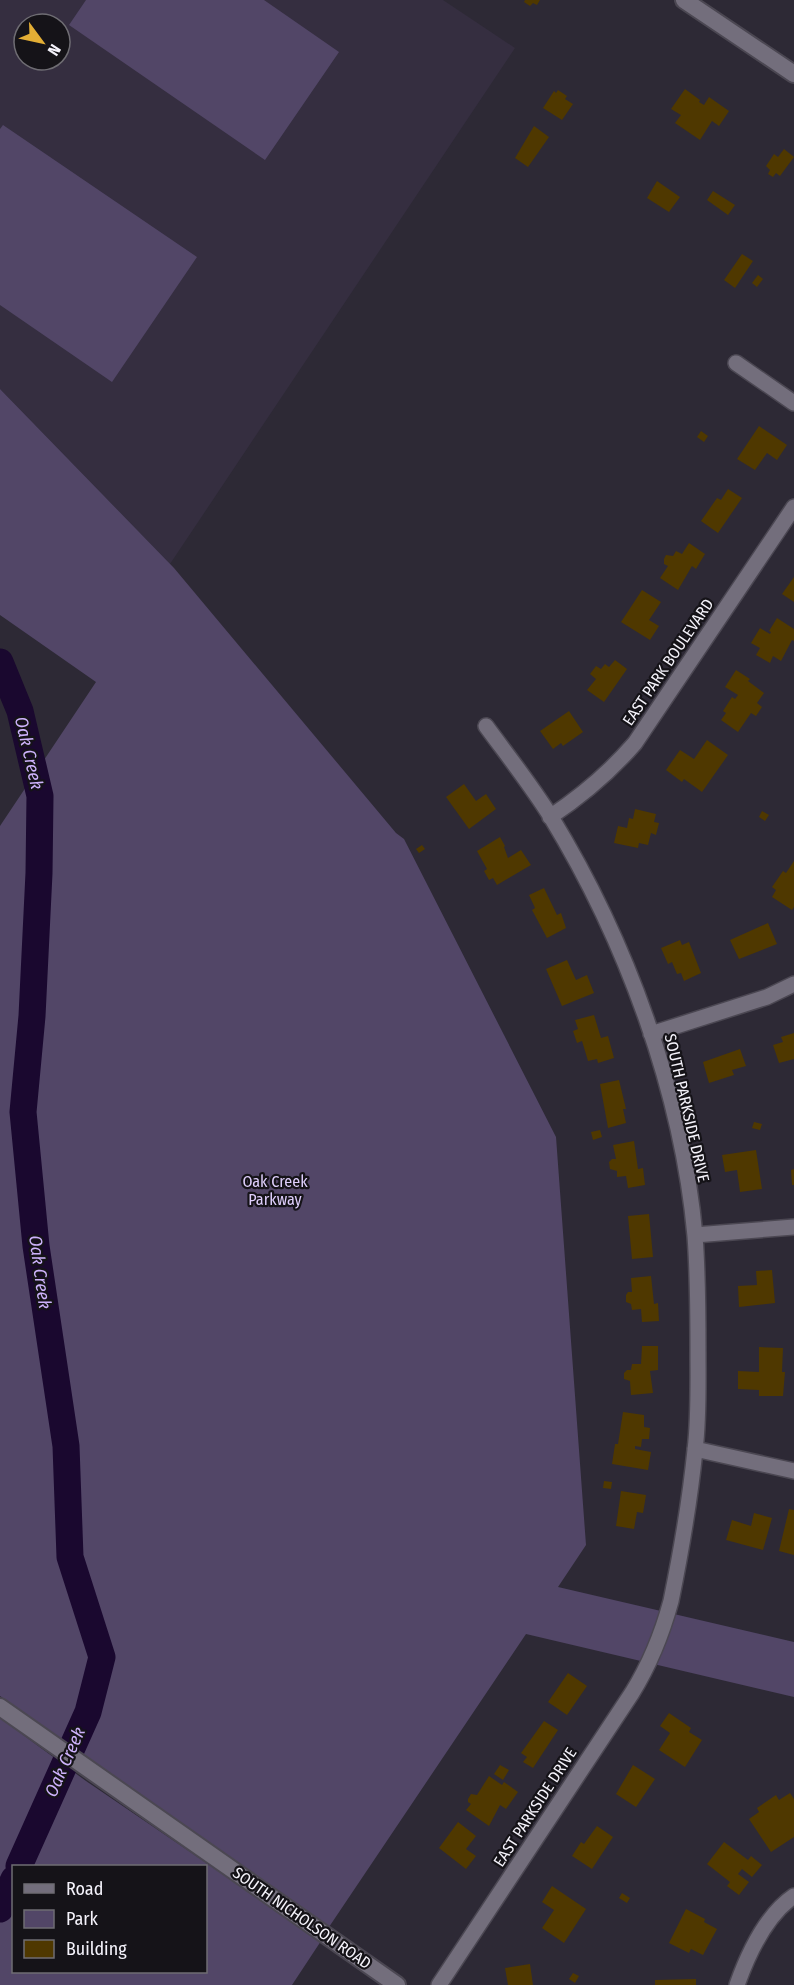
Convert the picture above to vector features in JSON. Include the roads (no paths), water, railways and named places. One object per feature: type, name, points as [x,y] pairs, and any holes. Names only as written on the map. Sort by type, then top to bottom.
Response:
[{"type":"street","points":[[684,0],[794,74]]},
{"type":"street","points":[[736,363],[794,403]]},
{"type":"street","name":"EAST PARK BOULEVARD","points":[[550,816],[593,786],[615,767],[636,743],[794,507]]},
{"type":"street","name":"SOUTH PARKSIDE DRIVE","points":[[486,726],[550,816],[605,919],[631,978],[651,1034],[684,1161],[694,1235],[698,1296],[695,1449],[676,1577],[657,1645]]},
{"type":"street","points":[[651,1034],[767,997],[794,984]]},
{"type":"street","points":[[694,1235],[794,1227]]},
{"type":"street","points":[[695,1449],[794,1471]]},
{"type":"street","name":"EAST PARKSIDE DRIVE","points":[[439,1985],[632,1693],[657,1645]]},
{"type":"street","name":"SOUTH NICHOLSON ROAD","points":[[0,1707],[397,1985]]},
{"type":"street","points":[[737,1985],[747,1957],[781,1905],[794,1896]]},
{"type":"waterway","name":"Oak Creek","points":[[0,662],[20,711],[40,796],[32,1016],[23,1112],[36,1246],[66,1446],[70,1557],[102,1657],[88,1712],[19,1865]]},
{"type":"waterway","name":"Oak Creek","points":[[0,1909],[12,1883]]},
{"type":"park label","name":"Oak Creek Parkway","points":[[275,1190]]}]
